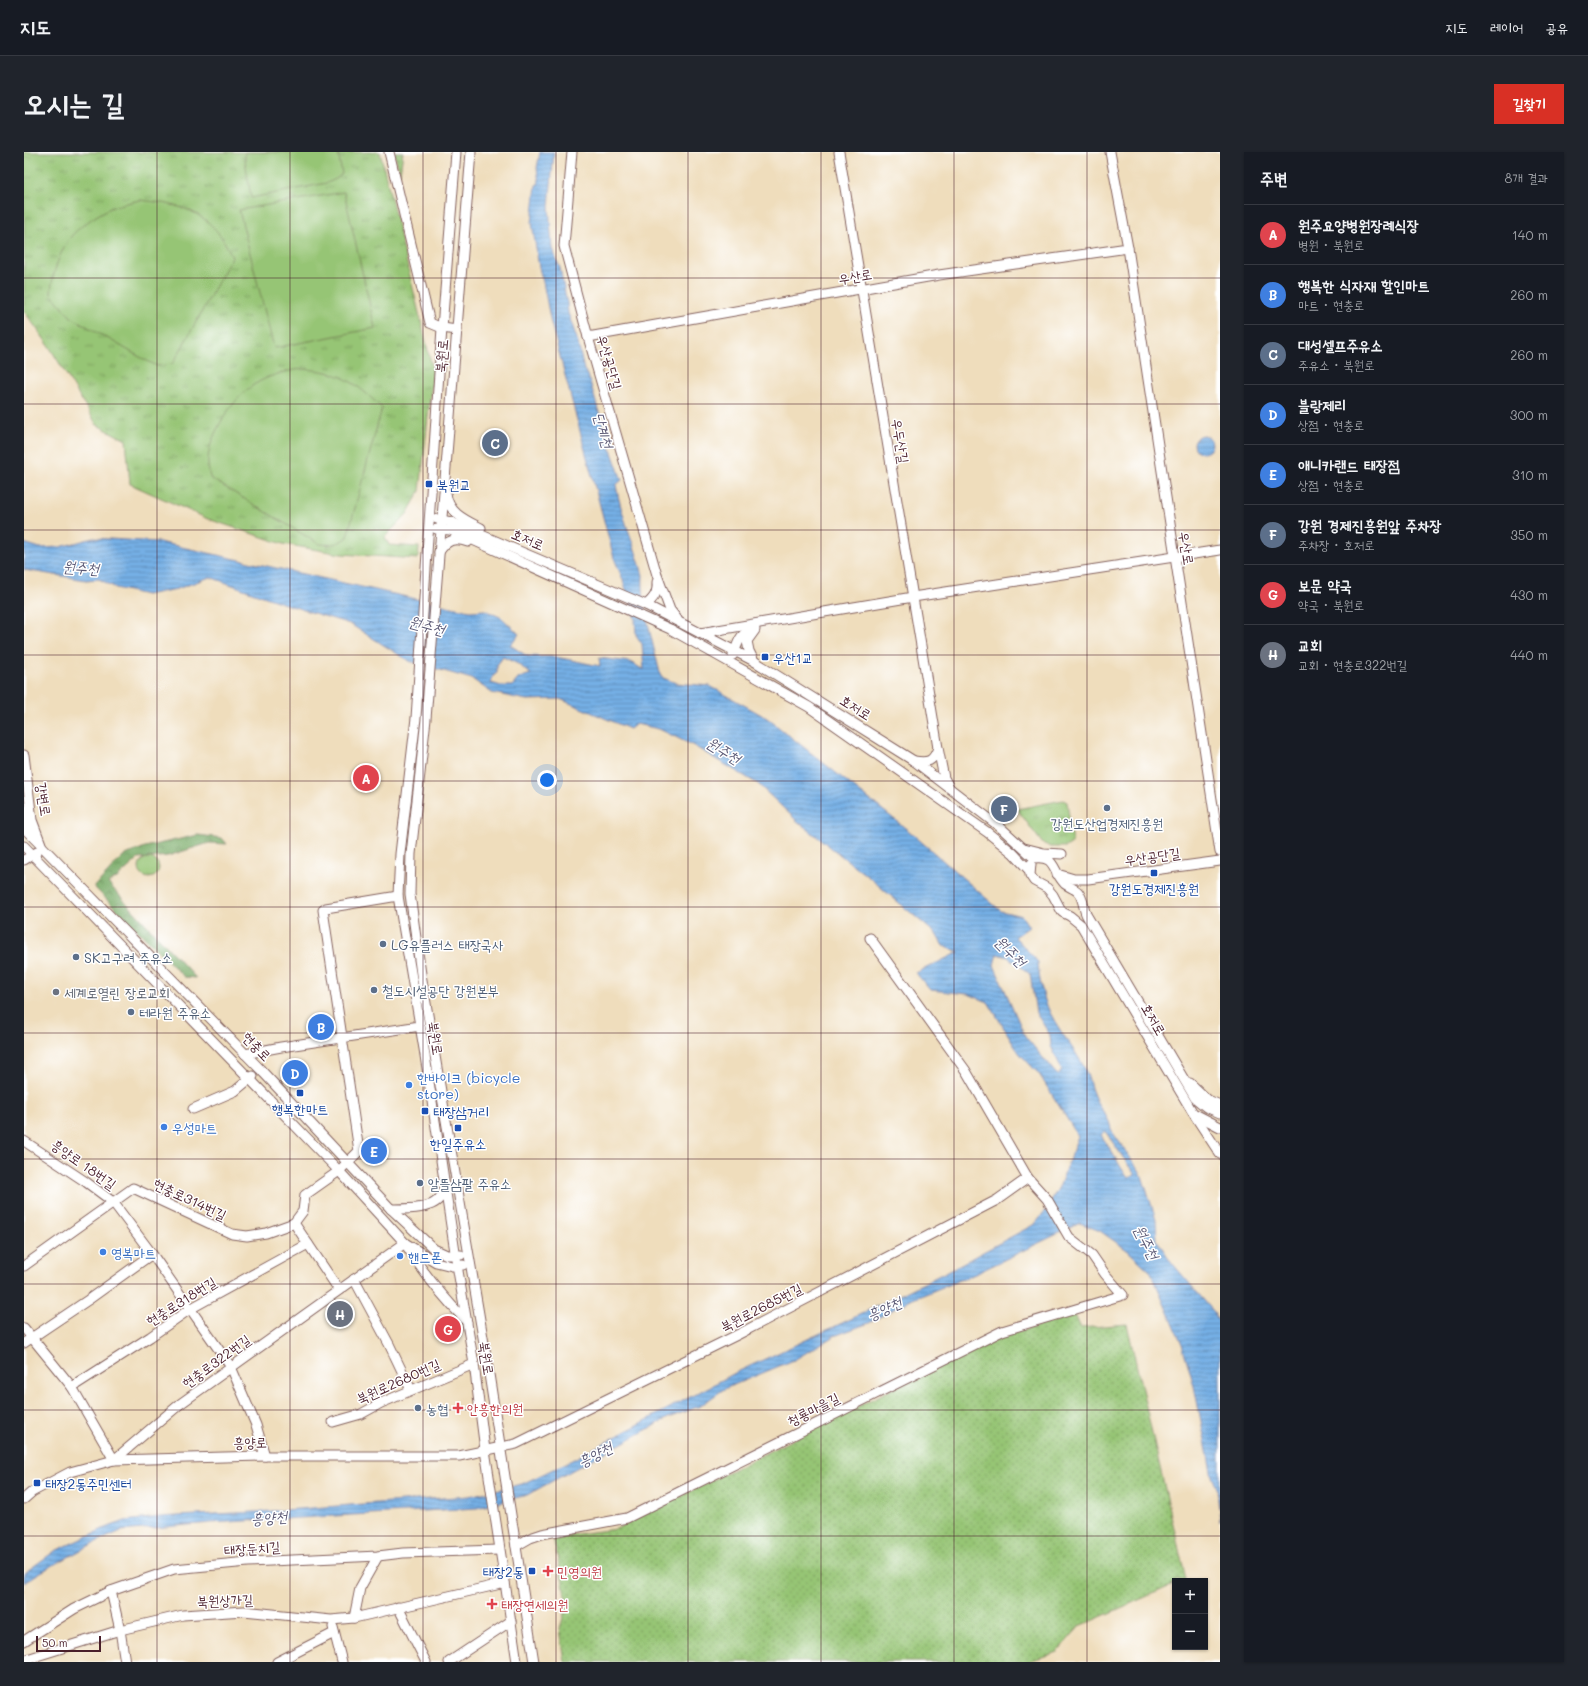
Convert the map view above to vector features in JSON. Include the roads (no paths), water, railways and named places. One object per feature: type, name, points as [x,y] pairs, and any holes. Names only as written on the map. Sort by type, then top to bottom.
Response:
[{"type":"street","points":[[389,152],[430,323],[442,328],[457,330]]},
{"type":"street","name":"북원로","points":[[456,152],[442,328],[416,718],[400,854],[398,896],[420,1026],[456,1261],[474,1364],[499,1550]]},
{"type":"street","name":"북원로","points":[[471,152],[426,719],[411,854],[410,894],[421,974],[440,1078],[516,1546]]},
{"type":"street","name":"우산공단길","points":[[572,152],[564,246],[588,337],[657,575],[670,610],[681,623]]},
{"type":"street","points":[[839,152],[861,289]]},
{"type":"street","name":"우산로","points":[[1110,152],[1128,248],[1220,852]]},
{"type":"street","name":"우산로","points":[[588,337],[939,275],[1128,248]]},
{"type":"street","name":"우두산길","points":[[861,289],[938,748],[944,778],[950,789]]},
{"type":"street","points":[[444,484],[446,497],[454,512],[458,516],[485,530],[496,540]]},
{"type":"street","points":[[430,518],[441,525]]},
{"type":"street","name":"호저로","points":[[441,525],[451,522],[646,605],[754,661],[914,761],[1000,827],[1034,858]]},
{"type":"street","points":[[429,528],[441,525]]},
{"type":"street","name":"호저로","points":[[441,525],[488,548],[670,630],[809,707],[987,832],[1018,858],[1029,870],[1034,881],[1046,888],[1053,895],[1060,910],[1081,925],[1193,1113],[1220,1154]]},
{"type":"street","points":[[439,552],[444,545],[452,540],[461,539],[488,548]]},
{"type":"street","points":[[700,633],[1174,556],[1220,550]]},
{"type":"street","points":[[646,605],[655,597],[657,592],[657,575]]},
{"type":"street","points":[[729,663],[739,639],[746,632],[763,622]]},
{"type":"street","points":[[754,661],[749,651],[747,641],[750,634],[763,622]]},
{"type":"street","points":[[914,761],[930,761],[935,757],[938,748]]},
{"type":"street","name":"강변로","points":[[24,755],[28,824],[42,847]]},
{"type":"street","points":[[922,785],[932,774]]},
{"type":"street","name":"강변로","points":[[24,810],[34,839]]},
{"type":"street","name":"현충로","points":[[34,839],[260,1069],[392,1209],[434,1249],[448,1255],[456,1261],[436,1262],[405,1243],[339,1170],[34,856],[25,849],[34,839]]},
{"type":"street","points":[[24,860],[34,856],[42,847]]},
{"type":"street","points":[[1022,848],[1044,853],[1062,854],[1046,858],[1034,858],[1029,870]]},
{"type":"street","points":[[1046,858],[1052,862],[1056,874],[1066,884],[1078,892],[1083,883],[1088,879]]},
{"type":"street","name":"우산공단길","points":[[1056,874],[1074,879],[1088,879],[1220,861]]},
{"type":"street","name":"호저로","points":[[1078,892],[1083,909],[1179,1070]]},
{"type":"street","points":[[339,1290],[294,1223],[303,1211],[305,1195],[348,1163],[359,1150],[323,910],[326,908],[398,896]]},
{"type":"street","points":[[1070,916],[1078,914],[1083,909]]},
{"type":"street","points":[[870,938],[966,1071],[1028,1178]]},
{"type":"street","points":[[245,1054],[420,1026]]},
{"type":"street","points":[[250,1079],[260,1069]]},
{"type":"street","points":[[1179,1070],[1195,1089],[1208,1100],[1220,1104]]},
{"type":"street","points":[[1179,1070],[1195,1098],[1206,1107],[1220,1113]]},
{"type":"street","name":"현충로","points":[[193,1109],[236,1091],[250,1079]]},
{"type":"street","points":[[1193,1113],[1220,1127]]},
{"type":"street","name":"흥양로 18번길","points":[[24,1141],[86,1182],[113,1202],[152,1254],[230,1367],[256,1425],[265,1456]]},
{"type":"street","name":"청룡마을길","points":[[516,1546],[530,1538],[542,1534],[627,1518],[1002,1331],[1123,1295],[1105,1274],[1092,1255],[1069,1237],[1047,1199],[1028,1178]]},
{"type":"street","name":"북원로2685번길","points":[[486,1454],[500,1451],[516,1444],[739,1334],[997,1200],[1028,1178]]},
{"type":"street","points":[[392,1209],[420,1208],[436,1202],[441,1197],[444,1184]]},
{"type":"street","name":"현충로314번길","points":[[24,1266],[133,1188],[232,1234],[247,1236],[266,1233],[294,1223]]},
{"type":"street","points":[[405,1243],[418,1265],[445,1299],[467,1322]]},
{"type":"street","name":"현충로322번길","points":[[114,1460],[180,1404],[405,1243]]},
{"type":"street","name":"현충로318번길","points":[[72,1387],[150,1337],[190,1309],[308,1244]]},
{"type":"street","points":[[28,1340],[88,1300],[152,1254]]},
{"type":"street","points":[[456,1261],[468,1254]]},
{"type":"street","points":[[456,1261],[470,1264]]},
{"type":"street","points":[[354,1279],[389,1344],[411,1390]]},
{"type":"street","points":[[24,1328],[28,1340],[72,1387],[114,1460]]},
{"type":"street","name":"북원로2680번길","points":[[332,1422],[361,1414],[411,1390],[474,1364]]},
{"type":"street","name":"흥양로","points":[[24,1499],[32,1492],[70,1472],[114,1460],[265,1456],[459,1456],[486,1454]]},
{"type":"street","points":[[516,1546],[534,1662]]},
{"type":"street","points":[[499,1550],[517,1662]]},
{"type":"street","name":"태장둔치길","points":[[24,1641],[74,1608],[174,1568],[248,1562],[378,1556],[403,1553],[499,1550]]},
{"type":"street","points":[[354,1618],[360,1588],[378,1556]]},
{"type":"street","name":"북원상가길","points":[[24,1660],[48,1658],[120,1630],[182,1615],[244,1611],[331,1620],[354,1618],[505,1583]]},
{"type":"street","points":[[111,1592],[120,1630],[125,1662]]},
{"type":"street","points":[[398,1607],[426,1662]]},
{"type":"street","points":[[331,1620],[342,1662]]},
{"type":"street","points":[[449,1662],[511,1621]]},
{"type":"street","points":[[277,1662],[334,1633]]},
{"type":"water","points":[[540,152],[554,152],[549,206],[552,249],[560,268],[568,313],[577,339],[584,370],[588,375],[622,480],[616,485],[618,497],[643,575],[646,613],[661,677],[676,683],[710,686],[767,718],[909,831],[1001,911],[1022,916],[1029,927],[1015,937],[1038,962],[1047,1007],[1084,1067],[1093,1094],[1109,1121],[1111,1130],[1141,1173],[1156,1219],[1157,1240],[1172,1263],[1214,1312],[1220,1325],[1220,1521],[1217,1489],[1212,1476],[1194,1386],[1182,1344],[1151,1272],[1127,1250],[1100,1231],[1080,1223],[975,1274],[908,1301],[869,1323],[834,1336],[794,1360],[724,1389],[700,1406],[668,1418],[527,1495],[477,1508],[210,1523],[121,1531],[94,1543],[39,1573],[24,1583],[24,1573],[55,1551],[103,1529],[125,1521],[159,1517],[272,1511],[469,1496],[522,1484],[572,1460],[735,1373],[853,1318],[946,1272],[1033,1225],[1046,1210],[1060,1185],[1078,1136],[1039,1074],[1020,1054],[988,1002],[968,994],[930,990],[916,973],[959,952],[943,946],[936,934],[872,880],[796,820],[758,784],[692,745],[659,729],[636,724],[630,729],[560,699],[527,700],[492,693],[472,679],[409,661],[350,624],[288,605],[210,577],[177,589],[146,595],[116,588],[99,579],[86,580],[24,570],[24,543],[40,548],[60,547],[93,538],[159,542],[470,611],[485,610],[502,618],[519,634],[510,645],[527,656],[556,657],[600,666],[599,658],[630,662],[644,670],[642,644],[636,635],[635,619],[623,580],[614,558],[551,323],[539,268],[532,223],[536,185],[539,183],[537,168]],"holes":[[[503,657],[518,664],[531,674],[519,678],[512,686],[501,686],[491,683],[493,676],[497,673],[497,665]],[[997,954],[1008,957],[1030,974],[1036,1013],[1050,1035],[1051,1046],[1062,1070],[1058,1076],[1025,1036],[994,965]],[[1105,1131],[1135,1175],[1128,1178],[1101,1135]]]},
{"type":"water","points":[[1199,435],[1207,435],[1212,440],[1210,451],[1207,453],[1199,453],[1194,448],[1194,440]]},
{"type":"place","name":"대성셀프주유소","points":[[495,443]]},
{"type":"place","name":"북원교","points":[[429,484]]},
{"type":"place","name":"우산1교","points":[[765,657]]},
{"type":"place","name":"원주요양병원장례식장","points":[[366,778]]},
{"type":"place","name":"강원도산업경제진흥원","points":[[1107,808]]},
{"type":"place","name":"강원 경제진흥원앞 주차장","points":[[1004,809]]},
{"type":"place","name":"강원도경제진흥원","points":[[1154,873]]},
{"type":"place","name":"LG유플러스 태장국사","points":[[383,944]]},
{"type":"place","name":"SK고구려 주유소","points":[[76,957]]},
{"type":"place","name":"철도시설공단 강원본부","points":[[374,990]]},
{"type":"place","name":"세계로열린 장로교회","points":[[56,992]]},
{"type":"place","name":"테라원 주유소","points":[[131,1012]]},
{"type":"place","name":"행복한 식자재 할인마트","points":[[321,1027]]},
{"type":"place","name":"블랑제리","points":[[295,1073]]},
{"type":"place","name":"한바이크 (bicycle store)","points":[[409,1085]]},
{"type":"place","name":"행복한마트","points":[[300,1093]]},
{"type":"place","name":"태장삼거리","points":[[425,1111]]},
{"type":"place","name":"우성마트","points":[[164,1127]]},
{"type":"place","name":"한일주유소","points":[[458,1128]]},
{"type":"place","name":"애니카랜드 태장점","points":[[374,1151]]},
{"type":"place","name":"알뜰삼팔 주유소","points":[[420,1183]]},
{"type":"place","name":"영복마트","points":[[103,1252]]},
{"type":"place","name":"핸드폰","points":[[400,1256]]},
{"type":"place","name":"교회","points":[[340,1314]]},
{"type":"place","name":"보문 약국","points":[[448,1329]]},
{"type":"place","name":"농협","points":[[418,1408]]},
{"type":"place","name":"안흥한의원","points":[[458,1408]]},
{"type":"place","name":"태장2동주민센터","points":[[37,1483]]},
{"type":"place","name":"태장2동","points":[[532,1571]]},
{"type":"place","name":"민영의원","points":[[548,1571]]},
{"type":"place","name":"태장연세의원","points":[[492,1604]]},
{"type":"water label","name":"단계천","points":[[604,430]]},
{"type":"water label","name":"원주천","points":[[81,567]]},
{"type":"water label","name":"원주천","points":[[427,625]]},
{"type":"water label","name":"원주천","points":[[724,750]]},
{"type":"water label","name":"원주천","points":[[1011,951]]},
{"type":"water label","name":"원주천","points":[[1147,1242]]},
{"type":"water label","name":"흥양천","points":[[884,1308]]},
{"type":"water label","name":"흥양천","points":[[595,1454]]},
{"type":"water label","name":"흥양천","points":[[269,1517]]}]
